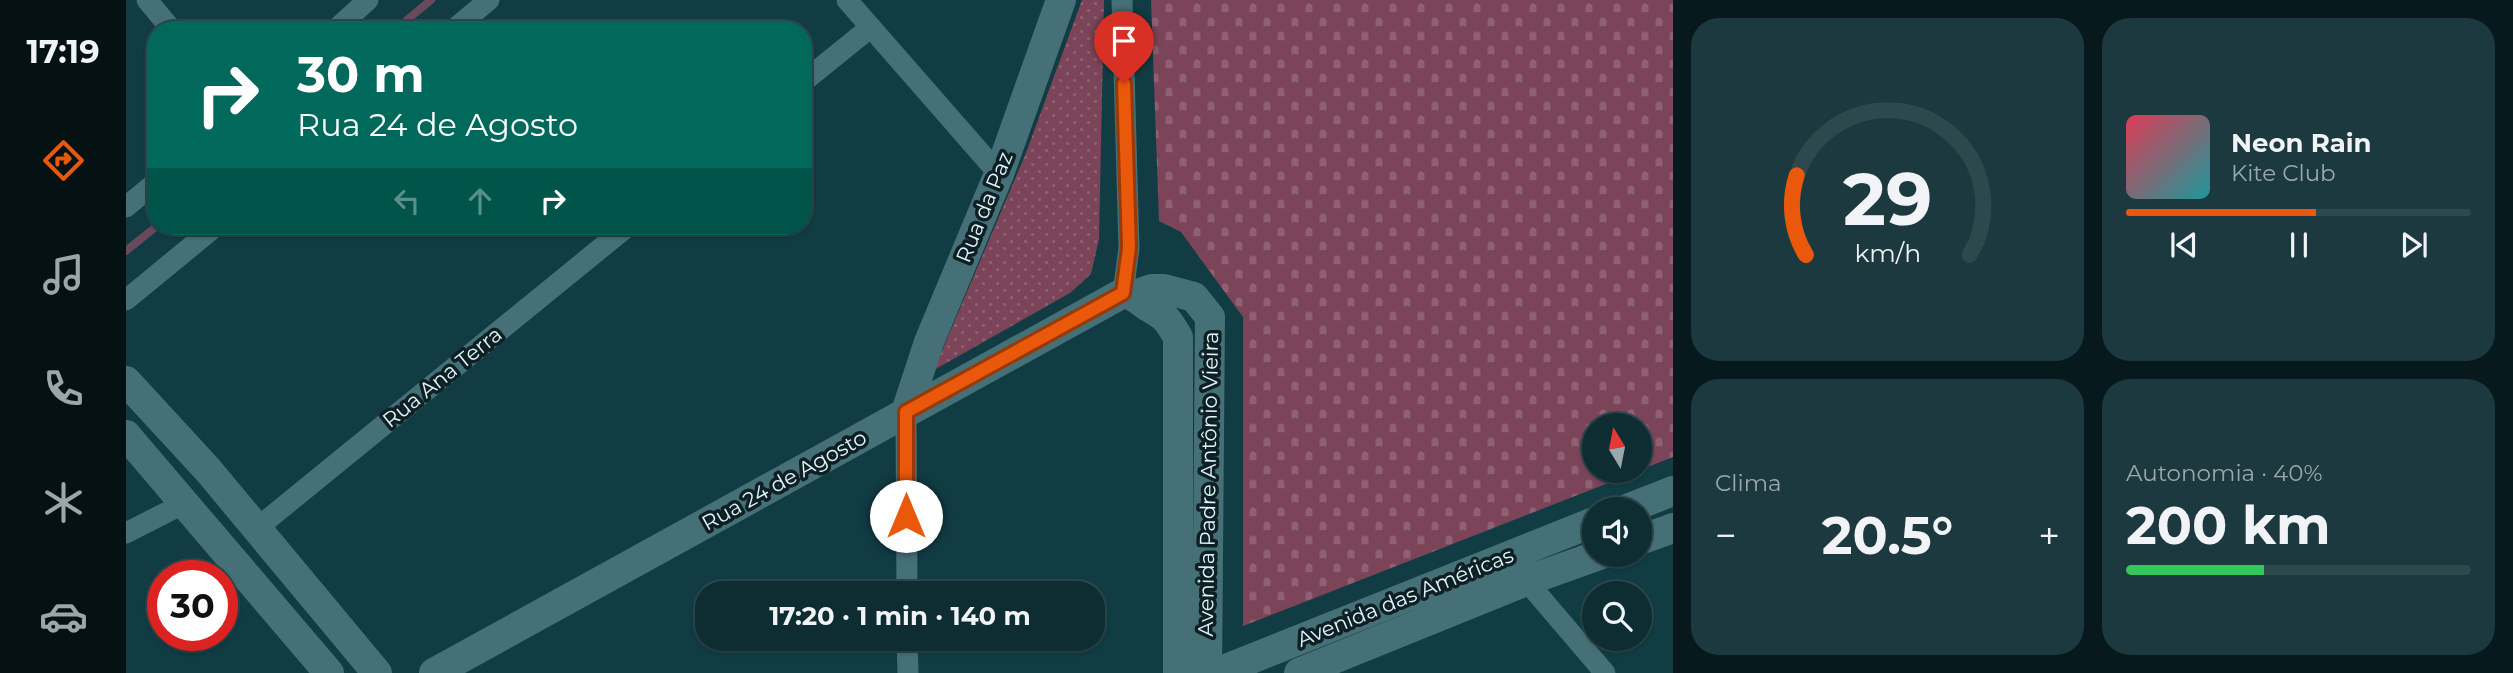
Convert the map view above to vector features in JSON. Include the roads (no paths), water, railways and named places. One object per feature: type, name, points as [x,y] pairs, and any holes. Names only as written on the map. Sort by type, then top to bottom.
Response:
[{"type":"street","points":[[147,0],[164,21]]},
{"type":"street","points":[[345,21],[368,0]]},
{"type":"street","points":[[464,21],[489,0]]},
{"type":"street","points":[[848,0],[999,174]]},
{"type":"street","name":"Rua da Paz","points":[[906,412],[929,342],[999,174],[1061,0]]},
{"type":"street","points":[[1122,0],[1129,294]]},
{"type":"street","points":[[812,75],[871,27]]},
{"type":"street","points":[[126,207],[147,190]]},
{"type":"street","points":[[126,300],[205,235]]},
{"type":"street","name":"Rua Ana Terra","points":[[256,529],[617,235]]},
{"type":"street","name":"Avenida Padre Antônio Vieira","points":[[1129,294],[1164,289],[1194,297],[1210,317],[1206,673]]},
{"type":"street","name":"Rua 24 de Agosto","points":[[434,673],[481,660],[906,412],[1129,294]]},
{"type":"street","name":"Avenida Padre Antônio Vieira","points":[[1129,294],[1167,317],[1178,337],[1178,673]]},
{"type":"street","points":[[126,381],[208,470],[377,673]]},
{"type":"street","points":[[906,412],[907,581]]},
{"type":"street","points":[[126,435],[329,673]]},
{"type":"street","points":[[1652,499],[1673,491]]},
{"type":"street","points":[[126,533],[183,504]]},
{"type":"street","name":"Avenida das Américas","points":[[1216,673],[1582,527]]},
{"type":"street","points":[[1652,536],[1673,528]]},
{"type":"street","points":[[1506,556],[1605,673]]},
{"type":"street","name":"Avenida das Américas","points":[[1299,673],[1582,561]]},
{"type":"street","points":[[908,651],[908,673]]},
{"type":"waterway","points":[[406,21],[431,0]]},
{"type":"waterway","points":[[126,251],[147,234]]}]
